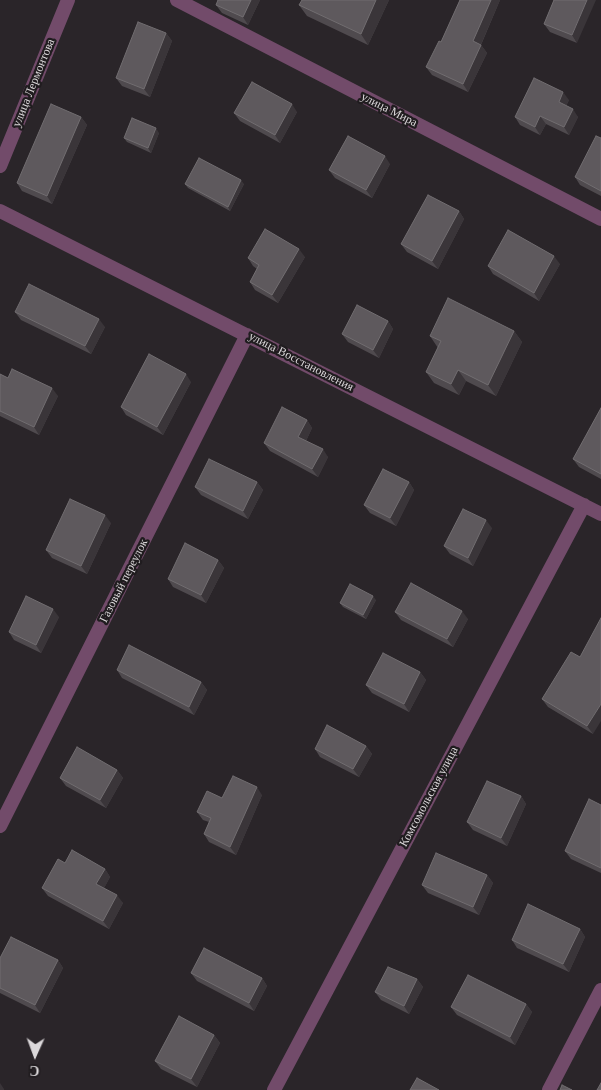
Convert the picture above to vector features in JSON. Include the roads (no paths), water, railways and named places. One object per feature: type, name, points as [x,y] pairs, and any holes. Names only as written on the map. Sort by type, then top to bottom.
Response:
[{"type":"street","name":"улица Лермонтова","points":[[0,166],[68,0]]},
{"type":"street","name":"улица Мира","points":[[177,0],[601,220]]},
{"type":"street","name":"улица Восстановления","points":[[0,211],[601,514]]},
{"type":"street","name":"Газовый переулок","points":[[0,826],[247,335]]},
{"type":"street","name":"Комсомольская улица","points":[[274,1090],[584,505]]},
{"type":"street","points":[[549,1090],[601,990]]}]
